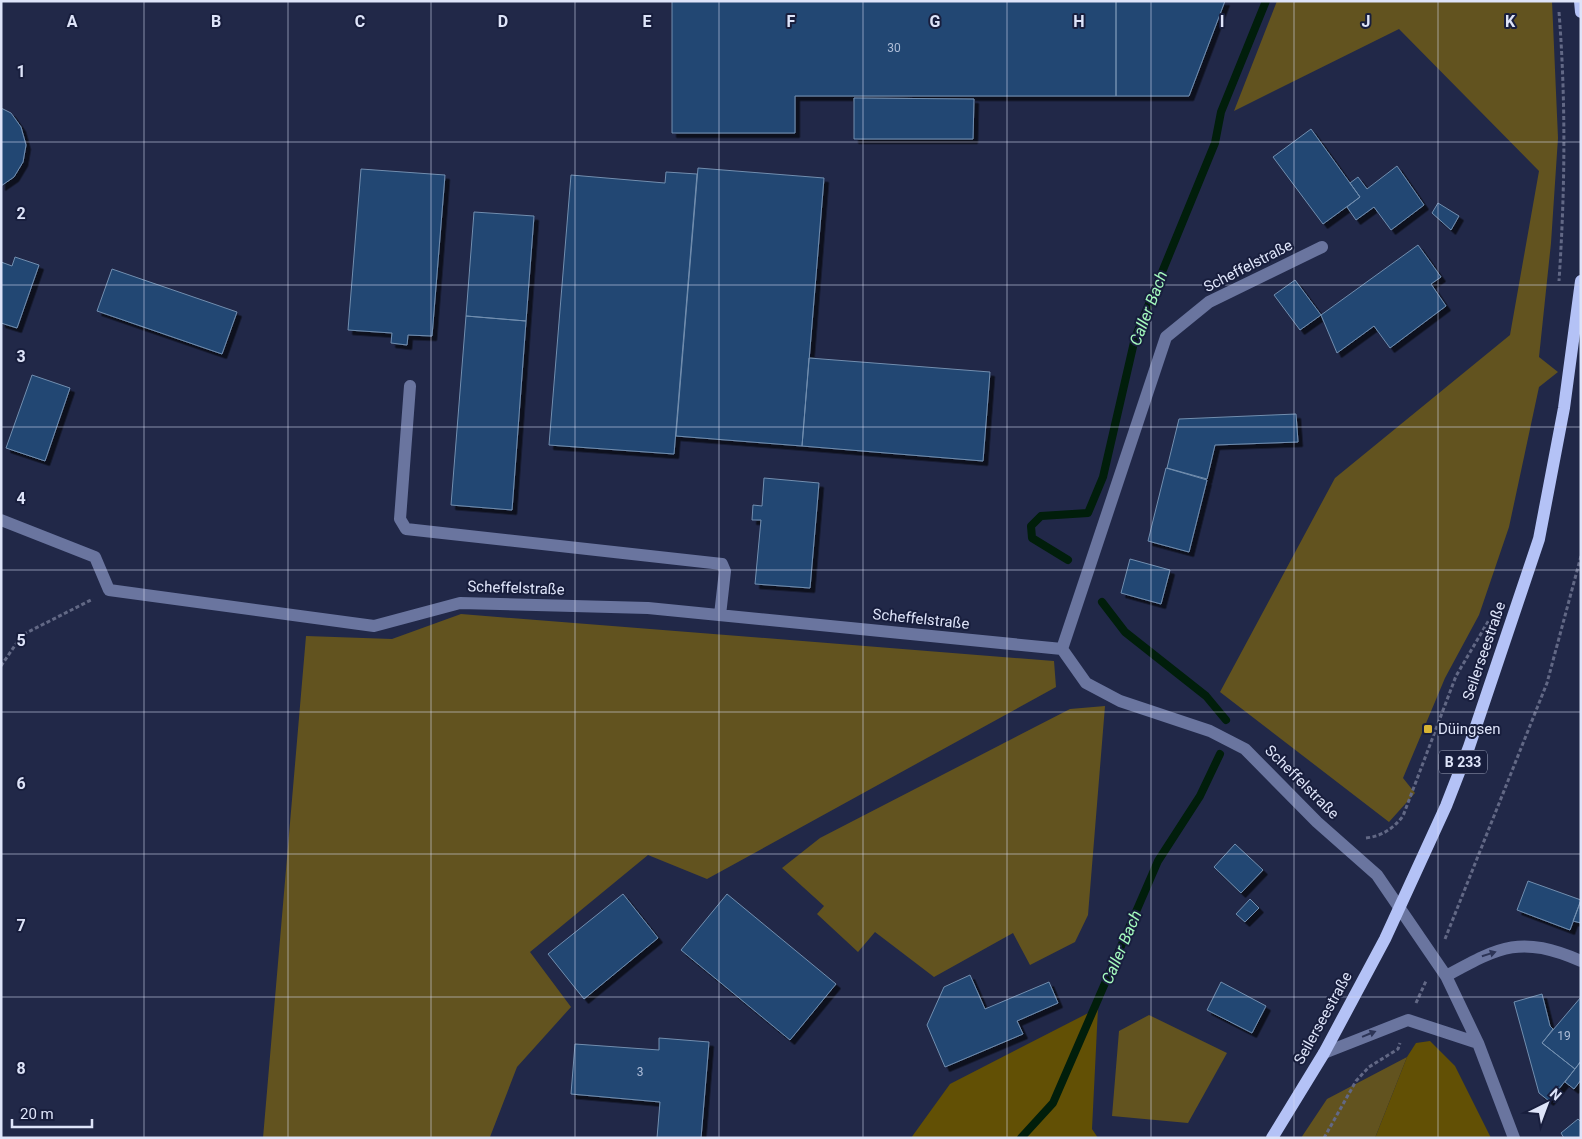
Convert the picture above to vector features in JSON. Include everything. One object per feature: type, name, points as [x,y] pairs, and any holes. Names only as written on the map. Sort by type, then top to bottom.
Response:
[{"type":"main road","points":[[1580,1],[1581,12]]},
{"type":"main road","name":"Seilerseestraße","points":[[1272,1138],[1324,1053],[1401,907],[1446,806],[1468,747],[1539,540],[1564,408],[1581,282]]},
{"type":"street","name":"Scheffelstraße","points":[[1062,649],[1166,337],[1209,302],[1322,247]]},
{"type":"street","points":[[410,386],[400,519],[406,529],[722,564],[725,572],[720,615]]},
{"type":"street","points":[[1,520],[95,557],[109,590]]},
{"type":"street","name":"Scheffelstraße","points":[[109,590],[374,626],[460,603],[648,608],[1062,649],[1086,683],[1120,701],[1210,731],[1245,748],[1317,822],[1377,875],[1401,907],[1446,976],[1478,1043],[1514,1138]]},
{"type":"street","points":[[1446,976],[1483,956],[1522,944],[1553,949],[1581,961]]},
{"type":"street","points":[[1324,1053],[1408,1020],[1478,1043]]},
{"type":"path","points":[[1558,9],[1565,157],[1563,248],[1559,285]]},
{"type":"path","points":[[1324,1138],[1356,1081],[1369,1067],[1398,1049],[1408,1020],[1436,960],[1490,832],[1547,683],[1581,556]]},
{"type":"path","points":[[1,666],[22,635],[109,590]]},
{"type":"path","points":[[1364,838],[1376,836],[1392,828],[1403,816],[1456,676],[1480,638],[1491,614]]},
{"type":"shaded area","points":[[1277,1],[1552,1],[1558,138],[1551,243],[1539,357],[1558,372],[1539,387],[1509,527],[1479,615],[1445,678],[1403,778],[1415,793],[1389,822],[1220,692],[1335,478],[1510,335],[1539,171],[1399,29],[1234,111]]},
{"type":"shaded area","points":[[461,614],[1054,661],[1056,687],[707,879],[648,855],[530,952],[571,1007],[517,1067],[490,1137],[263,1138],[306,636],[392,639]]},
{"type":"shaded area","points":[[1105,706],[1088,915],[1075,942],[1030,965],[1013,933],[934,977],[875,932],[858,952],[817,914],[824,906],[782,868],[820,838],[1070,709]]},
{"type":"shaded area","points":[[1098,1008],[1092,1129],[1098,1138],[911,1138],[950,1084]]},
{"type":"shaded area","points":[[1149,1015],[1227,1053],[1188,1123],[1112,1116],[1119,1031]]},
{"type":"shaded area","points":[[1430,1041],[1455,1066],[1491,1138],[1375,1138],[1407,1057],[1416,1043]]},
{"type":"shaded area","points":[[1407,1057],[1375,1138],[1301,1138],[1327,1099]]},
{"type":"building","points":[[672,1],[1116,1],[1116,96],[795,96],[795,133],[672,133]]},
{"type":"building","points":[[1116,1],[1225,1],[1189,96],[1116,96]]},
{"type":"building","points":[[854,98],[974,99],[973,139],[854,139]]},
{"type":"building","points":[[1,108],[11,113],[21,127],[26,145],[23,162],[14,177],[1,186]]},
{"type":"building","points":[[1311,129],[1360,197],[1323,224],[1273,157]]},
{"type":"building","points":[[1397,166],[1424,205],[1391,230],[1374,207],[1356,220],[1347,207],[1360,197],[1350,183],[1358,177],[1367,189]]},
{"type":"building","points":[[698,168],[824,178],[802,446],[676,436]]},
{"type":"building","points":[[361,169],[445,175],[432,336],[408,335],[407,345],[391,343],[392,333],[348,330]]},
{"type":"building","points":[[666,172],[697,174],[674,454],[549,445],[571,175],[665,183]]},
{"type":"building","points":[[1438,203],[1459,216],[1451,230],[1432,213]]},
{"type":"building","points":[[474,212],[534,216],[526,321],[466,316]]},
{"type":"building","points":[[1418,245],[1441,277],[1431,284],[1446,306],[1390,348],[1374,326],[1337,353],[1321,315]]},
{"type":"building","points":[[15,257],[39,265],[17,328],[1,323],[1,262],[12,266]]},
{"type":"building","points":[[112,269],[237,312],[222,354],[97,311]]},
{"type":"building","points":[[1295,280],[1321,315],[1300,330],[1274,295]]},
{"type":"building","points":[[466,316],[526,321],[512,510],[451,505]]},
{"type":"building","points":[[809,358],[990,372],[983,461],[802,446]]},
{"type":"building","points":[[32,375],[70,388],[45,461],[6,448]]},
{"type":"building","points":[[1296,414],[1298,442],[1215,445],[1207,479],[1167,468],[1179,419]]},
{"type":"building","points":[[1166,468],[1207,480],[1189,552],[1148,541]]},
{"type":"building","points":[[764,478],[819,483],[810,588],[755,584],[761,520],[752,520],[753,505],[762,506]]},
{"type":"building","points":[[1130,559],[1170,570],[1161,604],[1121,593]]},
{"type":"building","points":[[1235,844],[1263,870],[1241,893],[1214,867]]},
{"type":"building","points":[[1528,881],[1581,900],[1570,930],[1517,910]]},
{"type":"building","points":[[623,894],[658,938],[584,999],[548,954]]},
{"type":"building","points":[[727,894],[836,984],[790,1040],[681,950]]},
{"type":"building","points":[[1250,899],[1259,908],[1245,922],[1236,914]]},
{"type":"building","points":[[1581,900],[1581,923],[1573,921]]},
{"type":"building","points":[[970,975],[985,1009],[1049,982],[1058,1003],[1017,1021],[1023,1034],[945,1067],[927,1025],[944,987]]},
{"type":"building","points":[[1221,982],[1266,1006],[1252,1033],[1207,1010]]},
{"type":"building","points":[[1542,994],[1550,1026],[1553,1029],[1542,1043],[1575,1069],[1549,1101],[1539,1093],[1514,1002]]},
{"type":"building","points":[[1581,997],[1581,1061],[1575,1069],[1542,1043]]},
{"type":"building","points":[[659,1038],[709,1042],[701,1138],[657,1138],[660,1102],[571,1094],[575,1044],[659,1050]]},
{"type":"building","points":[[1581,1061],[1581,1080],[1574,1089],[1565,1082]]},
{"type":"building","points":[[1578,1119],[1581,1122],[1581,1138],[1564,1138],[1561,1133]]},
{"type":"waterway","name":"Caller Bach","points":[[1068,560],[1032,538],[1031,526],[1041,516],[1088,513],[1103,477],[1135,338],[1215,143],[1221,112],[1266,1]]},
{"type":"waterway","name":"Caller Bach","points":[[1102,602],[1125,632],[1206,696],[1226,720]]},
{"type":"waterway","name":"Caller Bach","points":[[1021,1138],[1053,1103],[1158,861],[1200,796],[1220,754]]},
{"type":"place","name":"Düingsen","points":[[1428,729]]}]
